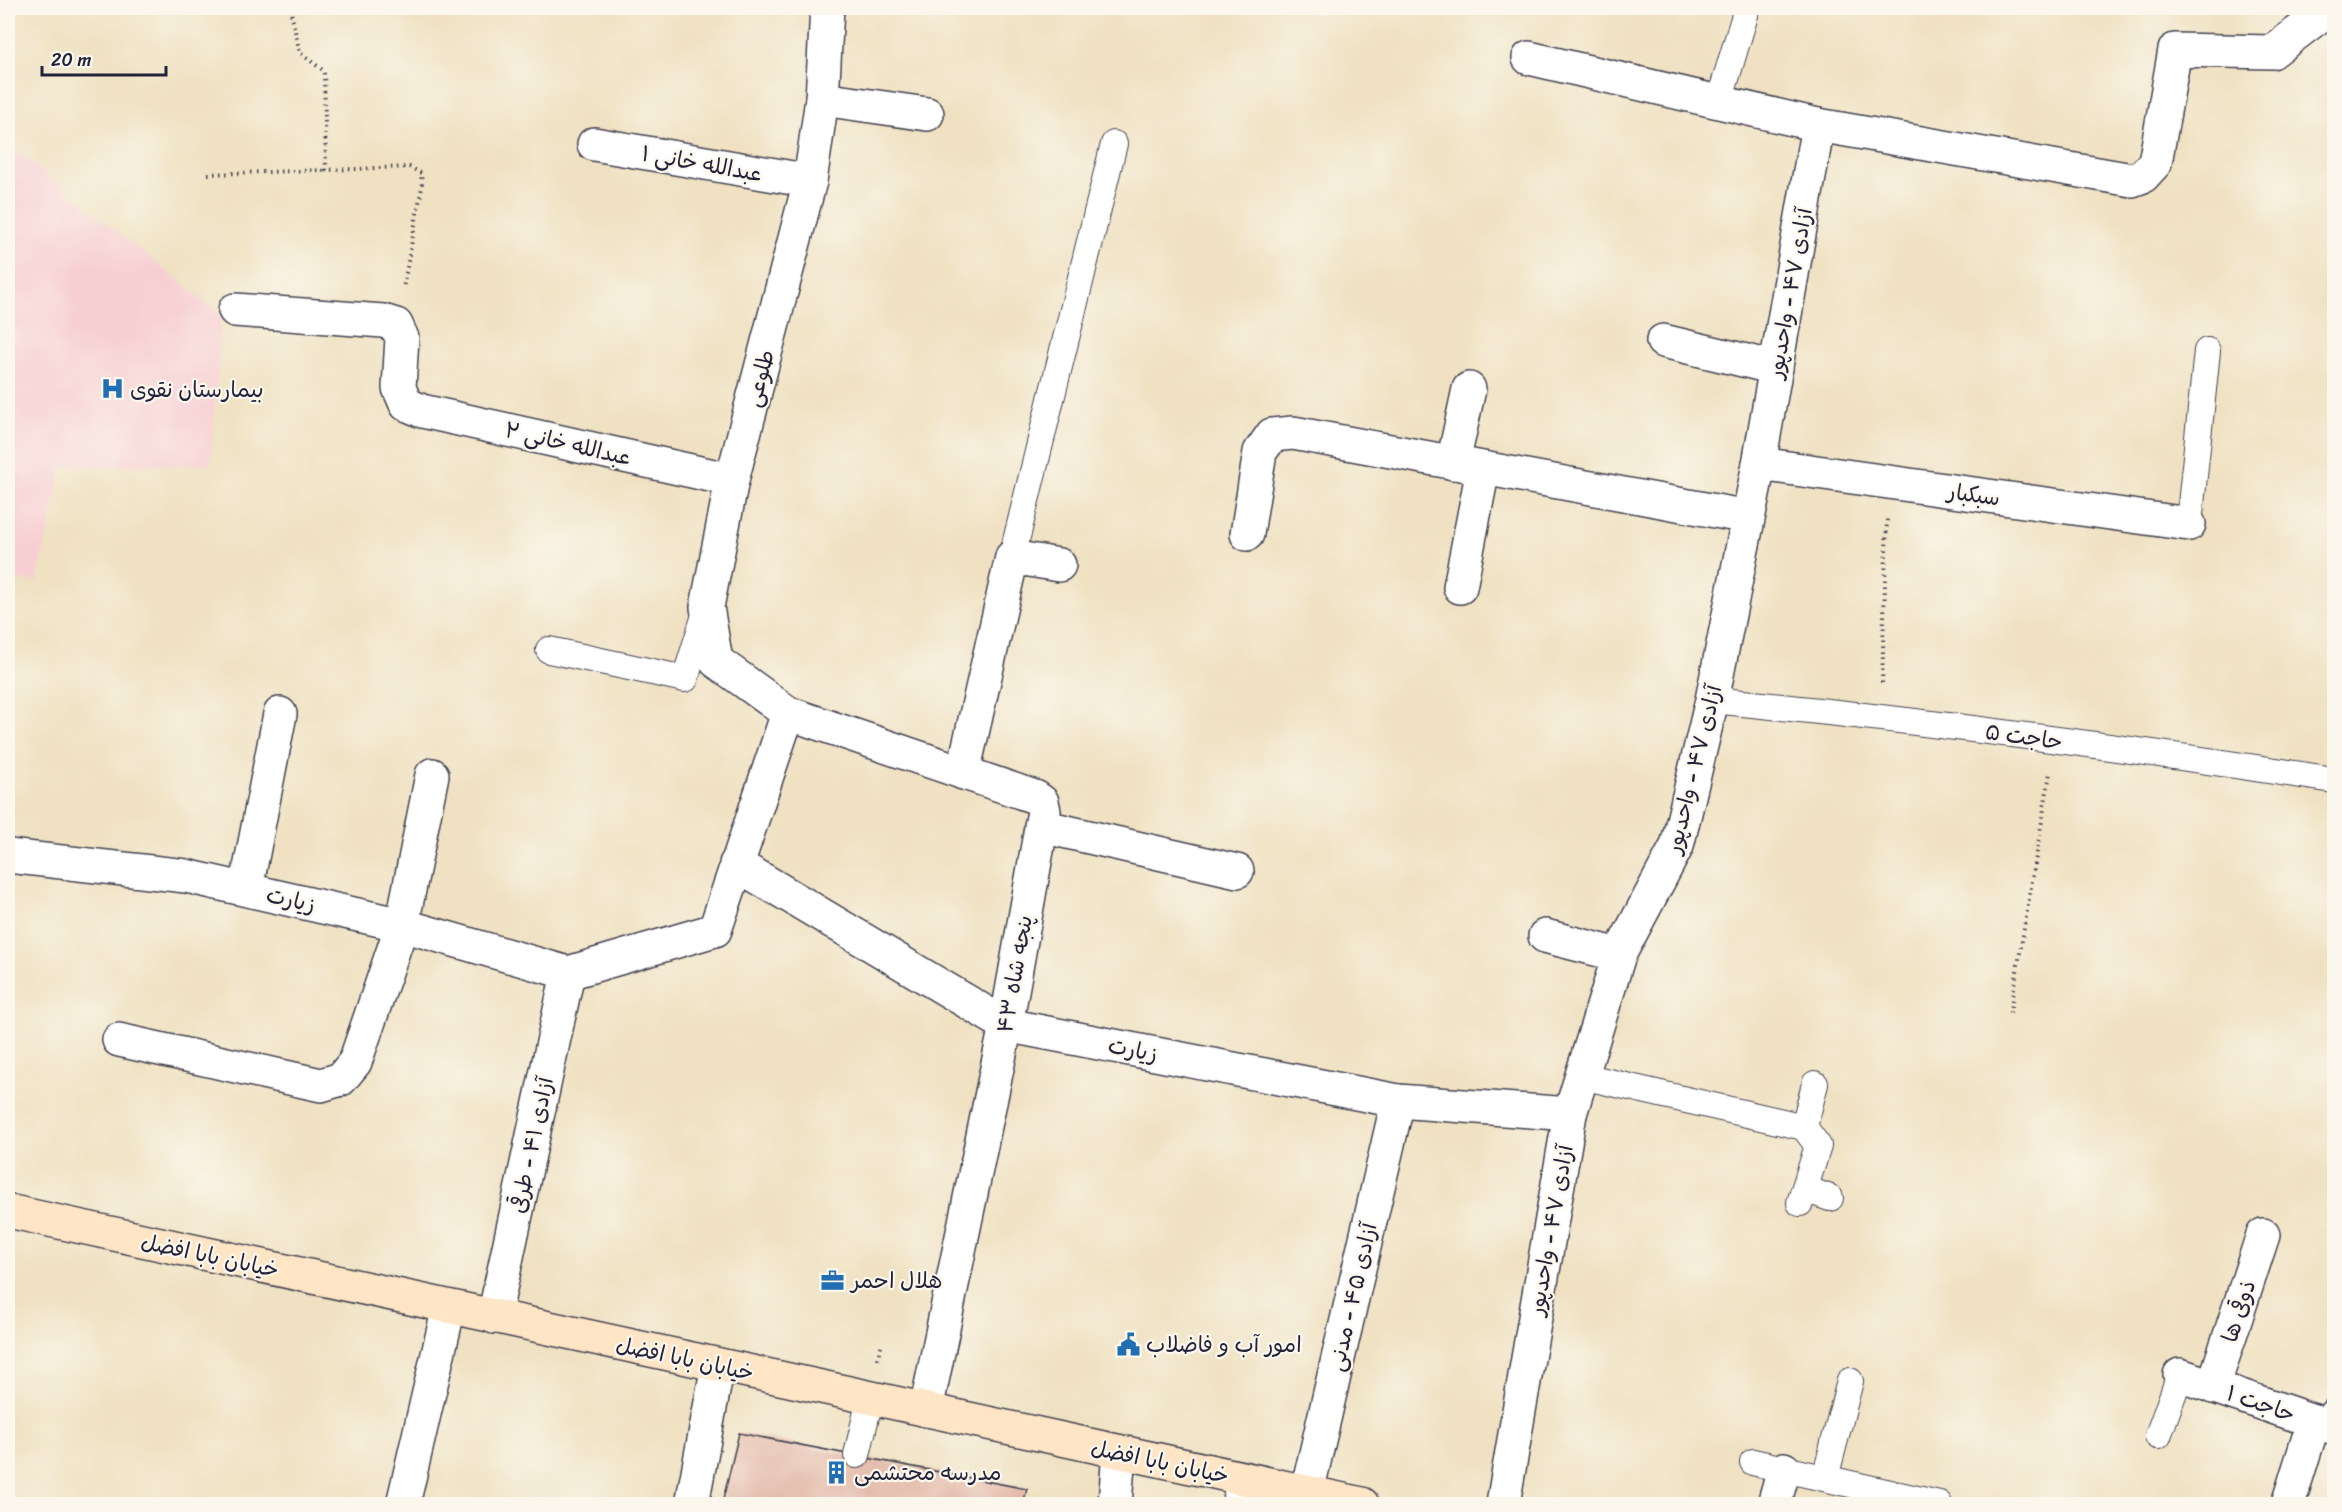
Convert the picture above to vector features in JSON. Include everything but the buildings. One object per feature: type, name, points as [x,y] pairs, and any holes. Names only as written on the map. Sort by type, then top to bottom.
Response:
[{"type":"main road","name":"خیابان بابا افضل","points":[[8,1211],[1119,1452],[1238,1491],[1307,1492],[1362,1504]]},
{"type":"street","name":"طلوعی","points":[[788,713],[716,661],[707,607],[732,480],[810,181],[822,99],[827,8]]},
{"type":"street","points":[[1529,58],[1818,125],[2132,180],[2143,176],[2155,163],[2175,50],[2272,52],[2330,8]]},
{"type":"street","points":[[822,99],[927,114]]},
{"type":"street","name":"آزادی ۴۷ - واحدپور","points":[[1503,1504],[1570,1114],[1619,955],[1677,846],[1712,700],[1759,464],[1818,125]]},
{"type":"street","name":"عبدالله خانی ۱","points":[[594,144],[810,181]]},
{"type":"street","points":[[235,310],[383,321],[396,325]]},
{"type":"street","name":"عبدالله خانی ۲","points":[[396,325],[402,338],[399,388],[406,404],[434,413],[732,480]]},
{"type":"street","points":[[1662,341],[1776,368]]},
{"type":"street","points":[[1460,587],[1468,466],[1469,388]]},
{"type":"street","points":[[1247,534],[1260,452],[1272,435],[1293,433],[1748,517]]},
{"type":"street","name":"سبکبار","points":[[1759,464],[2189,524]]},
{"type":"street","points":[[963,773],[1012,557],[1059,565]]},
{"type":"street","points":[[568,973],[715,930],[788,713]]},
{"type":"street","name":"پنجه شاه ۴۳","points":[[788,713],[1035,797],[1042,802],[1044,811],[1006,1025],[926,1410]]},
{"type":"street","points":[[246,889],[280,714]]},
{"type":"street","points":[[119,1040],[321,1085],[341,1079],[355,1062],[402,925],[432,775]]},
{"type":"street","points":[[1041,826],[1237,871]]},
{"type":"street","name":"زیارت","points":[[8,856],[186,876],[402,925],[568,973]]},
{"type":"street","name":"زیارت","points":[[736,864],[1006,1025],[1398,1101],[1570,1114]]},
{"type":"street","points":[[1545,936],[1619,955]]},
{"type":"street","name":"آزادی ۴۱ - طرقی","points":[[494,1317],[568,973]]},
{"type":"street","name":"آزادی ۴۵ - مدنی","points":[[1307,1492],[1398,1101]]},
{"type":"street","name":"ذوقی ها","points":[[2213,1387],[2263,1235]]},
{"type":"street","points":[[403,1504],[449,1307]]},
{"type":"street","points":[[692,1504],[717,1365]]},
{"type":"street","name":"حاجت ۱","points":[[2180,1375],[2213,1387],[2324,1419]]},
{"type":"street","points":[[2288,1504],[2324,1419]]},
{"type":"street","points":[[1115,1504],[1119,1452]]},
{"type":"street","points":[[1768,1465],[1774,1504]]},
{"type":"lane","points":[[1719,102],[1745,15]]},
{"type":"lane","points":[[1012,557],[1114,144]]},
{"type":"lane","points":[[2189,524],[2207,351]]},
{"type":"lane","points":[[549,650],[685,679],[707,607]]},
{"type":"lane","name":"حاجت ۵","points":[[1712,700],[1880,717],[2334,780]]},
{"type":"lane","points":[[1582,1076],[1804,1127],[1818,1146],[1802,1196],[1830,1198]]},
{"type":"lane","points":[[1804,1127],[1815,1084]]},
{"type":"lane","points":[[2158,1436],[2180,1375]]},
{"type":"lane","points":[[1825,1478],[1850,1381]]},
{"type":"lane","points":[[857,1455],[870,1399]]},
{"type":"lane","points":[[1768,1465],[1939,1504]]},
{"type":"path","points":[[290,8],[300,53],[324,71],[326,170]]},
{"type":"path","points":[[208,174],[409,167],[421,173],[422,187],[396,325]]},
{"type":"path","points":[[1880,717],[1889,482]]},
{"type":"path","points":[[2010,1013],[2055,740]]},
{"type":"shaded area","name":"بیمارستان نقوی","points":[[8,144],[221,315],[211,464],[62,467],[37,582],[8,579]]},
{"type":"place","name":"بیمارستان نقوی","points":[[112,389]]},
{"type":"place","name":"هلال احمر","points":[[833,1280]]},
{"type":"place","name":"امور آب و فاضلاب","points":[[1128,1344]]},
{"type":"place","name":"مدرسه محتشمی","points":[[836,1472]]}]
